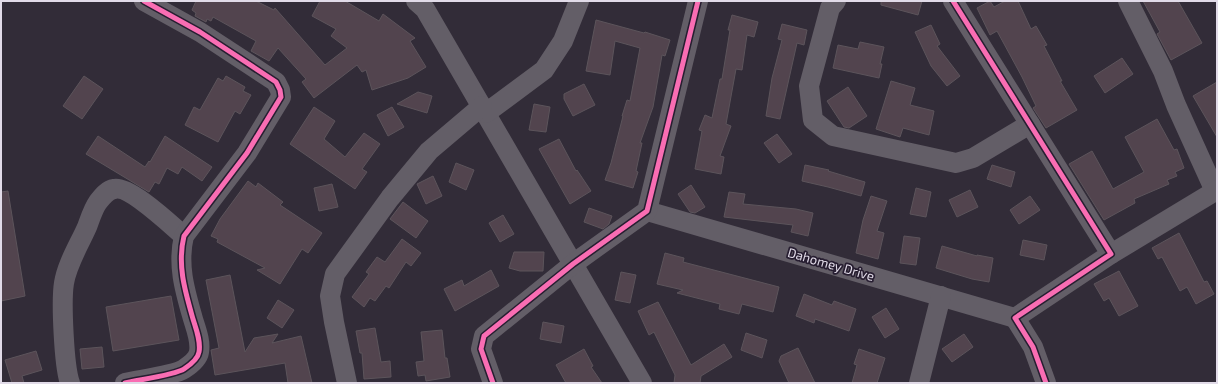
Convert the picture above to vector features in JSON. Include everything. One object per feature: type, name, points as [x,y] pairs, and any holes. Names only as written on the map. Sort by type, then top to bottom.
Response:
[{"type":"street","points":[[125,383],[182,370],[195,361],[199,354],[198,338],[184,288],[180,266],[180,249],[184,236],[247,153],[281,97],[280,90],[276,82],[200,32],[144,1]]},
{"type":"street","points":[[347,383],[330,296],[334,274],[390,198],[429,151],[484,110],[544,70],[563,41],[579,1]]},
{"type":"street","points":[[493,383],[481,349],[484,336],[573,264],[647,211],[698,1]]},
{"type":"street","points":[[836,1],[830,8],[809,86],[813,120],[833,136],[956,163],[973,158],[1030,124]]},
{"type":"street","points":[[953,1],[1111,254]]},
{"type":"street","points":[[1046,383],[1033,347],[1015,318],[1111,254],[1216,190],[1176,105],[1163,71],[1128,1]]},
{"type":"street","points":[[425,4],[484,110],[642,383]]},
{"type":"street","points":[[70,383],[67,366],[64,282],[69,266],[98,203],[107,192],[115,188],[122,189],[134,196],[184,236]]},
{"type":"street","name":"Dahomey Drive","points":[[647,211],[1015,318]]},
{"type":"street","points":[[918,383],[941,296]]},
{"type":"building","points":[[196,1],[256,1],[274,10],[275,8],[325,65],[347,48],[331,36],[336,29],[312,16],[320,1],[345,1],[379,21],[383,14],[415,38],[410,41],[426,67],[408,78],[372,90],[366,70],[362,72],[357,65],[314,98],[302,82],[306,79],[278,48],[269,61],[251,51],[256,41],[213,17],[211,21],[207,19],[206,22],[195,16],[196,13],[192,10]]},
{"type":"building","points":[[881,1],[922,1],[918,15],[881,5]]},
{"type":"building","points":[[990,1],[994,7],[1005,1],[1018,1],[1031,29],[1036,26],[1047,45],[1044,46],[1062,81],[1060,81],[1077,110],[1046,128],[1033,108],[1036,106],[997,31],[990,35],[977,8]]},
{"type":"building","points":[[1143,1],[1178,1],[1202,43],[1171,60],[1157,34],[1160,32]]},
{"type":"building","points":[[732,15],[758,22],[754,37],[747,35],[742,70],[736,69],[726,124],[731,126],[720,156],[724,157],[721,174],[695,169],[702,131],[699,130],[705,115],[712,118],[720,79],[722,79],[730,30],[728,30]]},
{"type":"building","points":[[596,20],[644,33],[645,32],[670,40],[665,56],[662,55],[653,107],[640,143],[642,143],[636,171],[638,172],[633,188],[605,180],[611,163],[627,100],[630,101],[640,48],[615,41],[610,75],[586,71]]},
{"type":"building","points":[[782,24],[807,30],[804,45],[797,43],[780,119],[766,116],[772,78],[782,40],[778,39]]},
{"type":"building","points":[[931,25],[940,44],[937,46],[960,76],[947,86],[931,66],[915,32]]},
{"type":"building","points":[[860,42],[884,47],[880,64],[882,64],[879,78],[833,68],[838,45],[858,49]]},
{"type":"building","points":[[1122,58],[1133,74],[1105,93],[1094,76]]},
{"type":"building","points":[[84,76],[103,89],[82,119],[63,106]]},
{"type":"building","points":[[226,76],[245,87],[243,91],[251,95],[240,114],[235,111],[218,142],[185,125],[194,107],[200,110],[218,78],[223,81]]},
{"type":"building","points":[[891,81],[915,88],[910,105],[934,111],[929,135],[903,128],[900,137],[876,129]]},
{"type":"building","points":[[1217,82],[1217,137],[1193,96]]},
{"type":"building","points":[[584,84],[595,105],[573,116],[564,99],[564,94]]},
{"type":"building","points":[[848,87],[867,116],[849,128],[844,127],[827,101]]},
{"type":"building","points":[[418,92],[432,96],[427,113],[397,104]]},
{"type":"building","points":[[534,104],[550,107],[546,132],[529,130]]},
{"type":"building","points":[[314,107],[335,121],[324,139],[345,157],[364,133],[380,144],[362,169],[367,172],[355,189],[290,144]]},
{"type":"building","points":[[392,107],[404,127],[388,136],[377,115]]},
{"type":"building","points":[[1157,119],[1174,150],[1177,149],[1184,168],[1175,172],[1177,176],[1167,180],[1169,184],[1134,199],[1135,203],[1104,220],[1069,164],[1092,151],[1113,189],[1144,172],[1125,137]]},
{"type":"building","points":[[777,134],[792,154],[779,163],[764,143]]},
{"type":"building","points":[[98,136],[145,167],[149,161],[150,162],[165,136],[212,167],[202,181],[182,167],[178,174],[167,168],[159,184],[155,182],[149,192],[86,154]]},
{"type":"building","points":[[559,139],[576,171],[577,170],[591,191],[570,204],[539,149]]},
{"type":"building","points":[[456,163],[474,170],[466,190],[449,182]]},
{"type":"building","points":[[805,165],[829,170],[828,171],[865,182],[861,196],[802,181]]},
{"type":"building","points":[[992,165],[1015,172],[1011,187],[987,179]]},
{"type":"building","points":[[433,176],[442,196],[426,204],[417,184]]},
{"type":"building","points":[[248,181],[256,187],[258,183],[283,202],[280,205],[322,233],[308,253],[302,249],[280,284],[257,270],[265,268],[217,242],[218,239],[211,236],[220,219]]},
{"type":"building","points":[[332,184],[338,207],[319,211],[314,188]]},
{"type":"building","points":[[691,185],[705,207],[695,213],[690,212],[678,194]]},
{"type":"building","points":[[916,188],[931,192],[926,217],[910,214]]},
{"type":"building","points":[[970,190],[978,207],[957,217],[949,200]]},
{"type":"building","points":[[8,191],[25,296],[1,301],[1,192]]},
{"type":"building","points":[[729,192],[745,194],[743,204],[796,209],[813,213],[808,236],[791,232],[793,225],[724,217]]},
{"type":"building","points":[[871,196],[887,201],[877,231],[884,233],[878,259],[856,253],[863,220]]},
{"type":"building","points":[[1030,196],[1040,210],[1019,224],[1010,210]]},
{"type":"building","points":[[403,202],[428,221],[416,238],[390,219]]},
{"type":"building","points":[[589,208],[612,216],[609,224],[603,229],[584,222]]},
{"type":"building","points":[[503,215],[514,234],[500,242],[489,223]]},
{"type":"building","points":[[1179,233],[1204,282],[1207,281],[1214,294],[1196,304],[1187,287],[1180,291],[1162,257],[1158,259],[1152,248]]},
{"type":"building","points":[[904,236],[920,238],[916,265],[900,263]]},
{"type":"building","points":[[402,239],[421,253],[411,266],[406,262],[389,288],[386,286],[375,301],[370,298],[364,307],[352,297],[369,274],[366,272],[377,257],[385,262]]},
{"type":"building","points":[[1023,240],[1047,245],[1044,260],[1020,255]]},
{"type":"building","points":[[942,246],[977,256],[993,258],[989,282],[972,279],[936,268]]},
{"type":"building","points":[[514,252],[544,252],[543,271],[520,271],[509,268]]},
{"type":"building","points":[[665,253],[684,258],[683,262],[779,287],[773,312],[742,304],[739,314],[719,309],[720,304],[677,293],[683,290],[657,284]]},
{"type":"building","points":[[491,270],[499,286],[455,311],[444,289],[462,280],[464,286]]},
{"type":"building","points":[[1119,271],[1138,306],[1119,316],[1109,298],[1104,301],[1094,284]]},
{"type":"building","points":[[621,272],[636,275],[630,303],[615,300]]},
{"type":"building","points":[[230,275],[245,352],[254,338],[278,334],[272,343],[301,336],[312,383],[288,383],[285,363],[215,375],[211,350],[219,348],[206,280]]},
{"type":"building","points":[[804,294],[832,305],[834,301],[856,309],[849,331],[815,319],[814,323],[796,316]]},
{"type":"building","points":[[171,296],[179,340],[113,351],[106,307]]},
{"type":"building","points":[[278,300],[294,310],[282,328],[267,318]]},
{"type":"building","points":[[658,302],[691,365],[724,344],[732,357],[701,376],[700,383],[674,383],[675,375],[654,332],[649,335],[638,311]]},
{"type":"building","points":[[886,308],[899,329],[885,338],[872,317]]},
{"type":"building","points":[[543,322],[564,326],[561,343],[540,339]]},
{"type":"building","points":[[375,328],[381,362],[390,361],[391,377],[364,379],[362,353],[360,353],[356,331]]},
{"type":"building","points":[[442,330],[445,358],[447,358],[450,377],[426,381],[425,375],[418,376],[416,362],[424,361],[421,332]]},
{"type":"building","points":[[746,333],[767,340],[762,358],[741,350]]},
{"type":"building","points":[[964,334],[973,347],[952,362],[942,349]]},
{"type":"building","points":[[102,347],[104,367],[82,369],[80,349]]},
{"type":"building","points":[[798,348],[815,383],[789,383],[779,361],[781,356]]},
{"type":"building","points":[[584,349],[593,366],[591,367],[602,383],[566,383],[556,365]]},
{"type":"building","points":[[859,349],[885,358],[877,383],[852,383],[857,365],[854,364]]},
{"type":"building","points":[[36,351],[42,370],[22,376],[24,383],[12,383],[5,360]]},
{"type":"cycle path","points":[[125,383],[179,371],[189,366],[197,357],[199,352],[199,339],[183,278],[181,257],[184,236],[247,153],[281,97],[280,90],[276,82],[200,32],[144,1]]},
{"type":"cycle path","points":[[493,383],[481,349],[484,336],[573,264],[647,211],[698,1]]},
{"type":"cycle path","points":[[953,1],[1111,254],[1015,318],[1033,347],[1046,383]]}]
